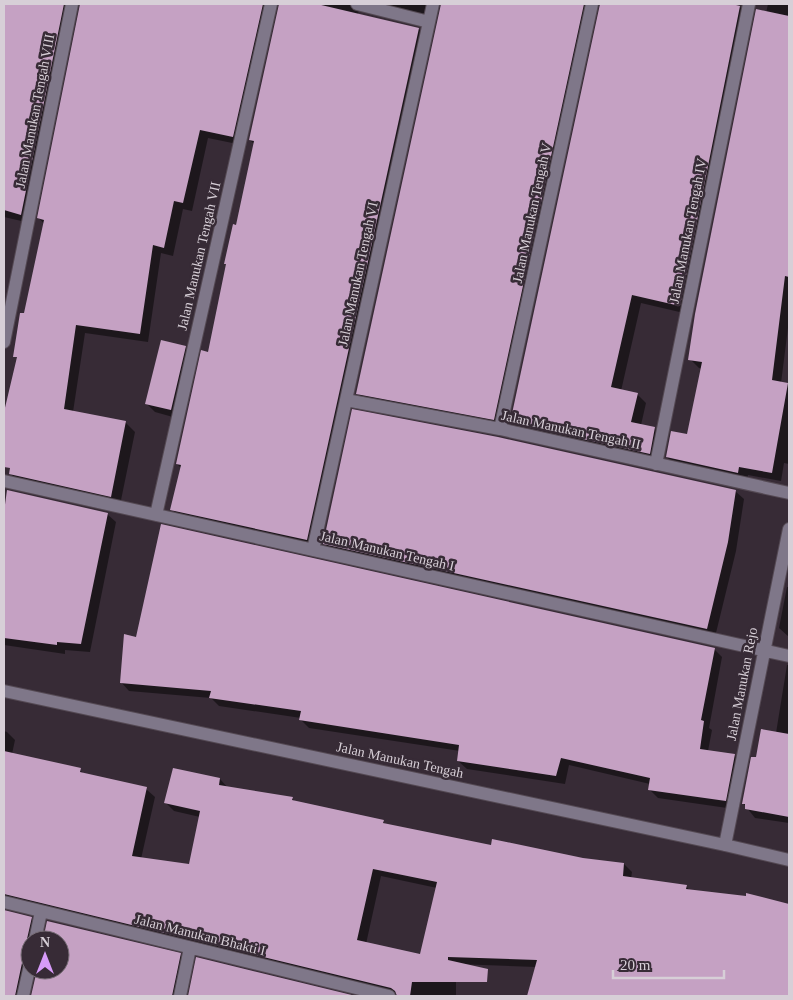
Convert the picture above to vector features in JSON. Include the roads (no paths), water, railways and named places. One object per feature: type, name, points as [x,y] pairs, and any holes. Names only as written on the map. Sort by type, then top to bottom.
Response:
[{"type":"street","name":"Jalan Manukan Tengah VIII","points":[[4,342],[72,4]]},
{"type":"street","name":"Jalan Manukan Tengah VII","points":[[156,515],[272,4]]},
{"type":"street","points":[[357,4],[429,22]]},
{"type":"street","name":"Jalan Manukan Tengah VI","points":[[313,550],[433,4]]},
{"type":"street","name":"Jalan Manukan Tengah V","points":[[500,429],[592,4]]},
{"type":"street","name":"Jalan Manukan Tengah IV","points":[[656,464],[749,4]]},
{"type":"street","name":"Jalan Manukan Tengah II","points":[[346,400],[500,429],[789,493]]},
{"type":"street","name":"Jalan Manukan Tengah I","points":[[4,481],[789,656]]},
{"type":"street","name":"Jalan Manukan Rejo","points":[[724,845],[789,529]]},
{"type":"street","name":"Jalan Manukan Tengah","points":[[4,690],[789,860]]},
{"type":"street","name":"Jalan Manukan Bhakti I","points":[[4,902],[190,948],[354,992],[389,996]]},
{"type":"street","points":[[37,930],[41,912]]},
{"type":"street","points":[[180,996],[190,948]]},
{"type":"street","points":[[23,996],[27,980]]}]
